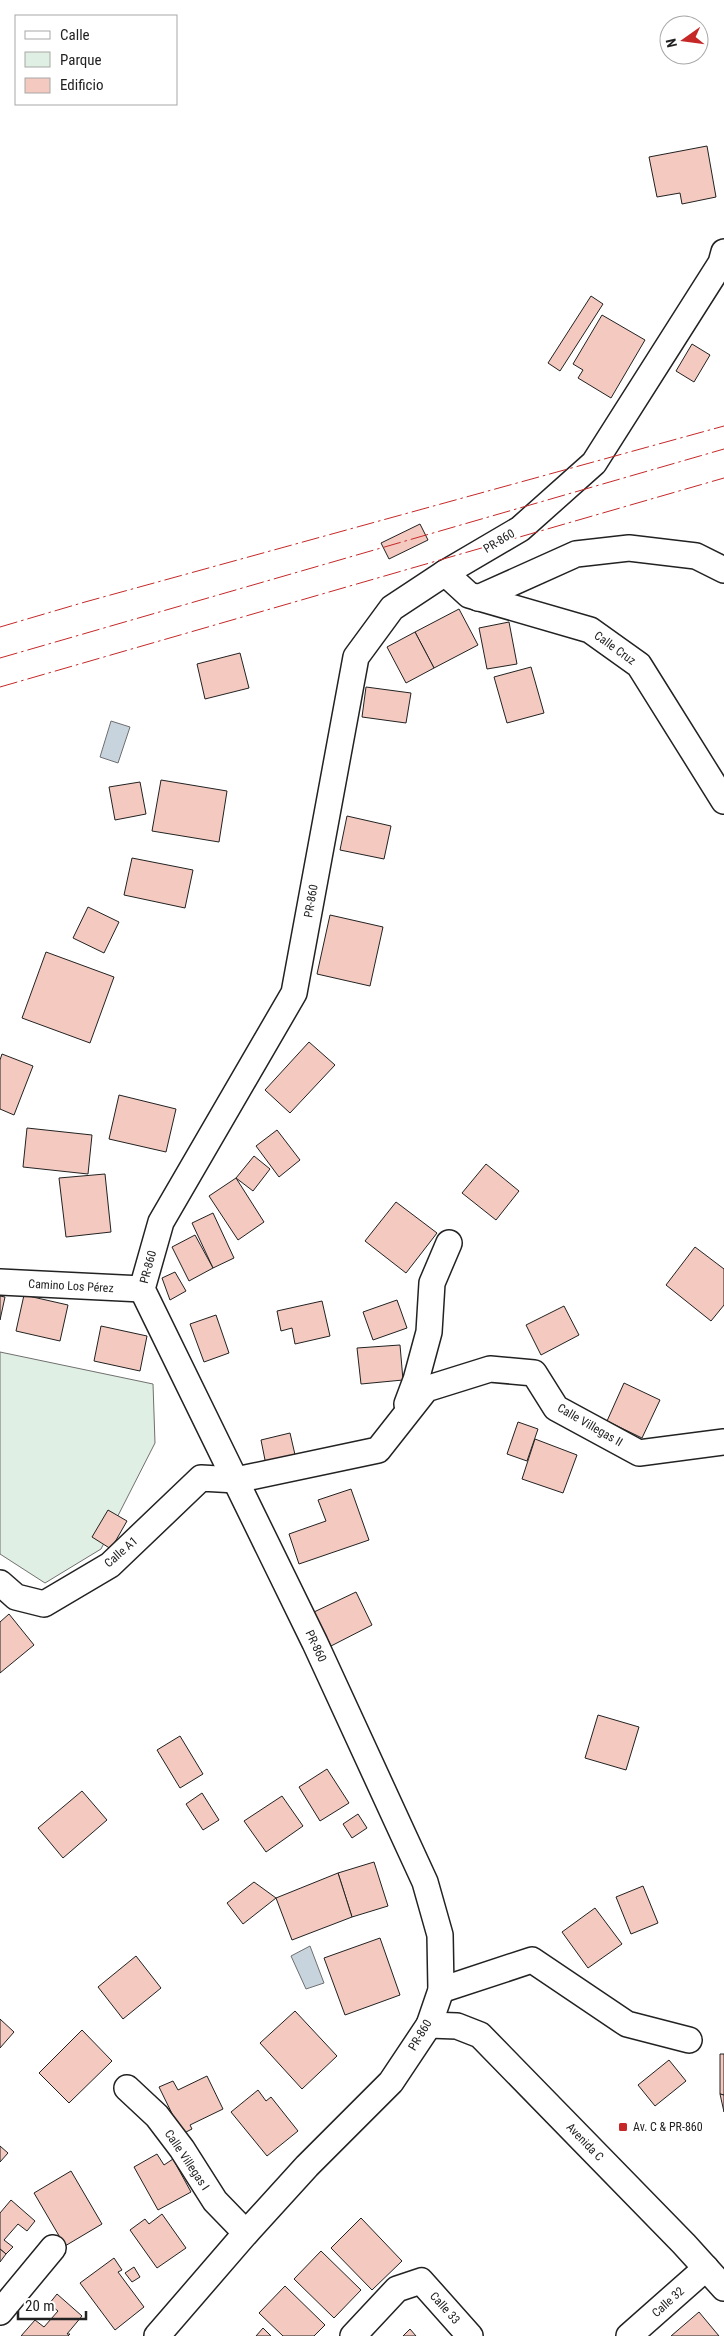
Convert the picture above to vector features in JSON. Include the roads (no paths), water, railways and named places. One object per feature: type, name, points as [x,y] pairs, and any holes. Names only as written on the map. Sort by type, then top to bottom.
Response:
[{"type":"street","name":"PR-860","points":[[157,2336],[307,2166],[391,2082],[429,2025],[441,1990],[440,1935],[425,1882],[315,1643],[142,1289],[161,1222],[294,993],[356,656],[392,608],[520,529],[594,463],[721,263],[724,252]]},
{"type":"street","points":[[478,598],[576,554],[629,548],[696,556],[724,570]]},
{"type":"street","name":"Calle Cruz","points":[[445,574],[469,595],[590,630],[639,665],[724,801]]},
{"type":"street","points":[[400,1422],[416,1380],[430,1332],[432,1284],[449,1243]]},
{"type":"street","name":"Camino Los Pérez","points":[[0,1282],[142,1289]]},
{"type":"street","name":"Calle Villegas II","points":[[236,1480],[378,1450],[426,1389],[490,1369],[534,1373],[556,1408],[638,1453],[724,1442]]},
{"type":"street","name":"Calle A1","points":[[5,1596],[44,1604],[110,1565],[201,1478],[236,1480]]},
{"type":"street","points":[[441,1990],[532,1960],[627,2024],[689,2040]]},
{"type":"street","name":"Avenida C","points":[[429,2025],[457,2026],[480,2035],[724,2288]]},
{"type":"street","name":"Calle Villegas I","points":[[127,2088],[157,2116],[182,2149],[215,2201],[246,2233]]},
{"type":"street","points":[[0,2312],[53,2248]]},
{"type":"street","name":"Calle 32","points":[[629,2336],[706,2268]]},
{"type":"street","name":"Calle 33","points":[[353,2336],[397,2289],[421,2281],[470,2336]]},
{"type":"place","name":"Av. C & PR-860","points":[[623,2127]]}]
